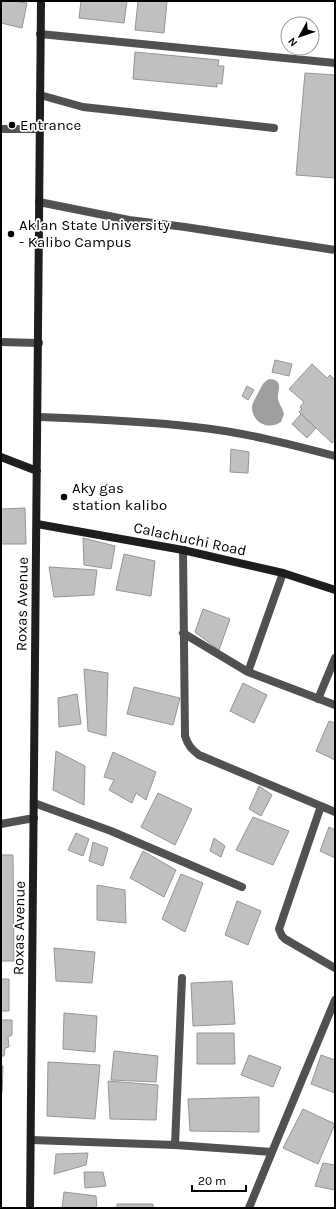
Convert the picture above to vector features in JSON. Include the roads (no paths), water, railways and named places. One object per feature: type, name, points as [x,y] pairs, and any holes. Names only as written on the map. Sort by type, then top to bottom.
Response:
[{"type":"main road","name":"Roxas Avenue","points":[[30,1208],[38,417],[40,1]]},
{"type":"main road","points":[[1,457],[37,471]]},
{"type":"main road","name":"Calachuchi Road","points":[[37,524],[183,550],[283,572],[335,590]]},
{"type":"street","points":[[40,34],[335,63]]},
{"type":"street","points":[[40,95],[83,107],[274,128]]},
{"type":"street","points":[[1,129],[40,129]]},
{"type":"street","points":[[39,202],[129,220],[335,250]]},
{"type":"street","points":[[1,342],[38,343]]},
{"type":"street","points":[[38,417],[106,419],[197,427],[270,439],[335,456]]},
{"type":"street","points":[[183,550],[184,736],[190,747],[199,754],[335,812]]},
{"type":"street","points":[[248,672],[283,572]]},
{"type":"street","points":[[183,633],[248,672],[335,705]]},
{"type":"street","points":[[318,699],[335,658]]},
{"type":"street","points":[[34,803],[111,831],[242,887]]},
{"type":"street","points":[[321,806],[279,929],[285,939],[335,968]]},
{"type":"street","points":[[1,824],[34,818]]},
{"type":"street","points":[[175,1145],[182,978]]},
{"type":"street","points":[[249,1208],[335,1000]]},
{"type":"street","points":[[31,1140],[175,1145],[272,1152]]},
{"type":"place","name":"Entrance","points":[[12,125]]},
{"type":"place","name":"Aklan State University - Kalibo Campus","points":[[11,234]]},
{"type":"place","name":"Aky gas station kalibo","points":[[64,497]]}]
